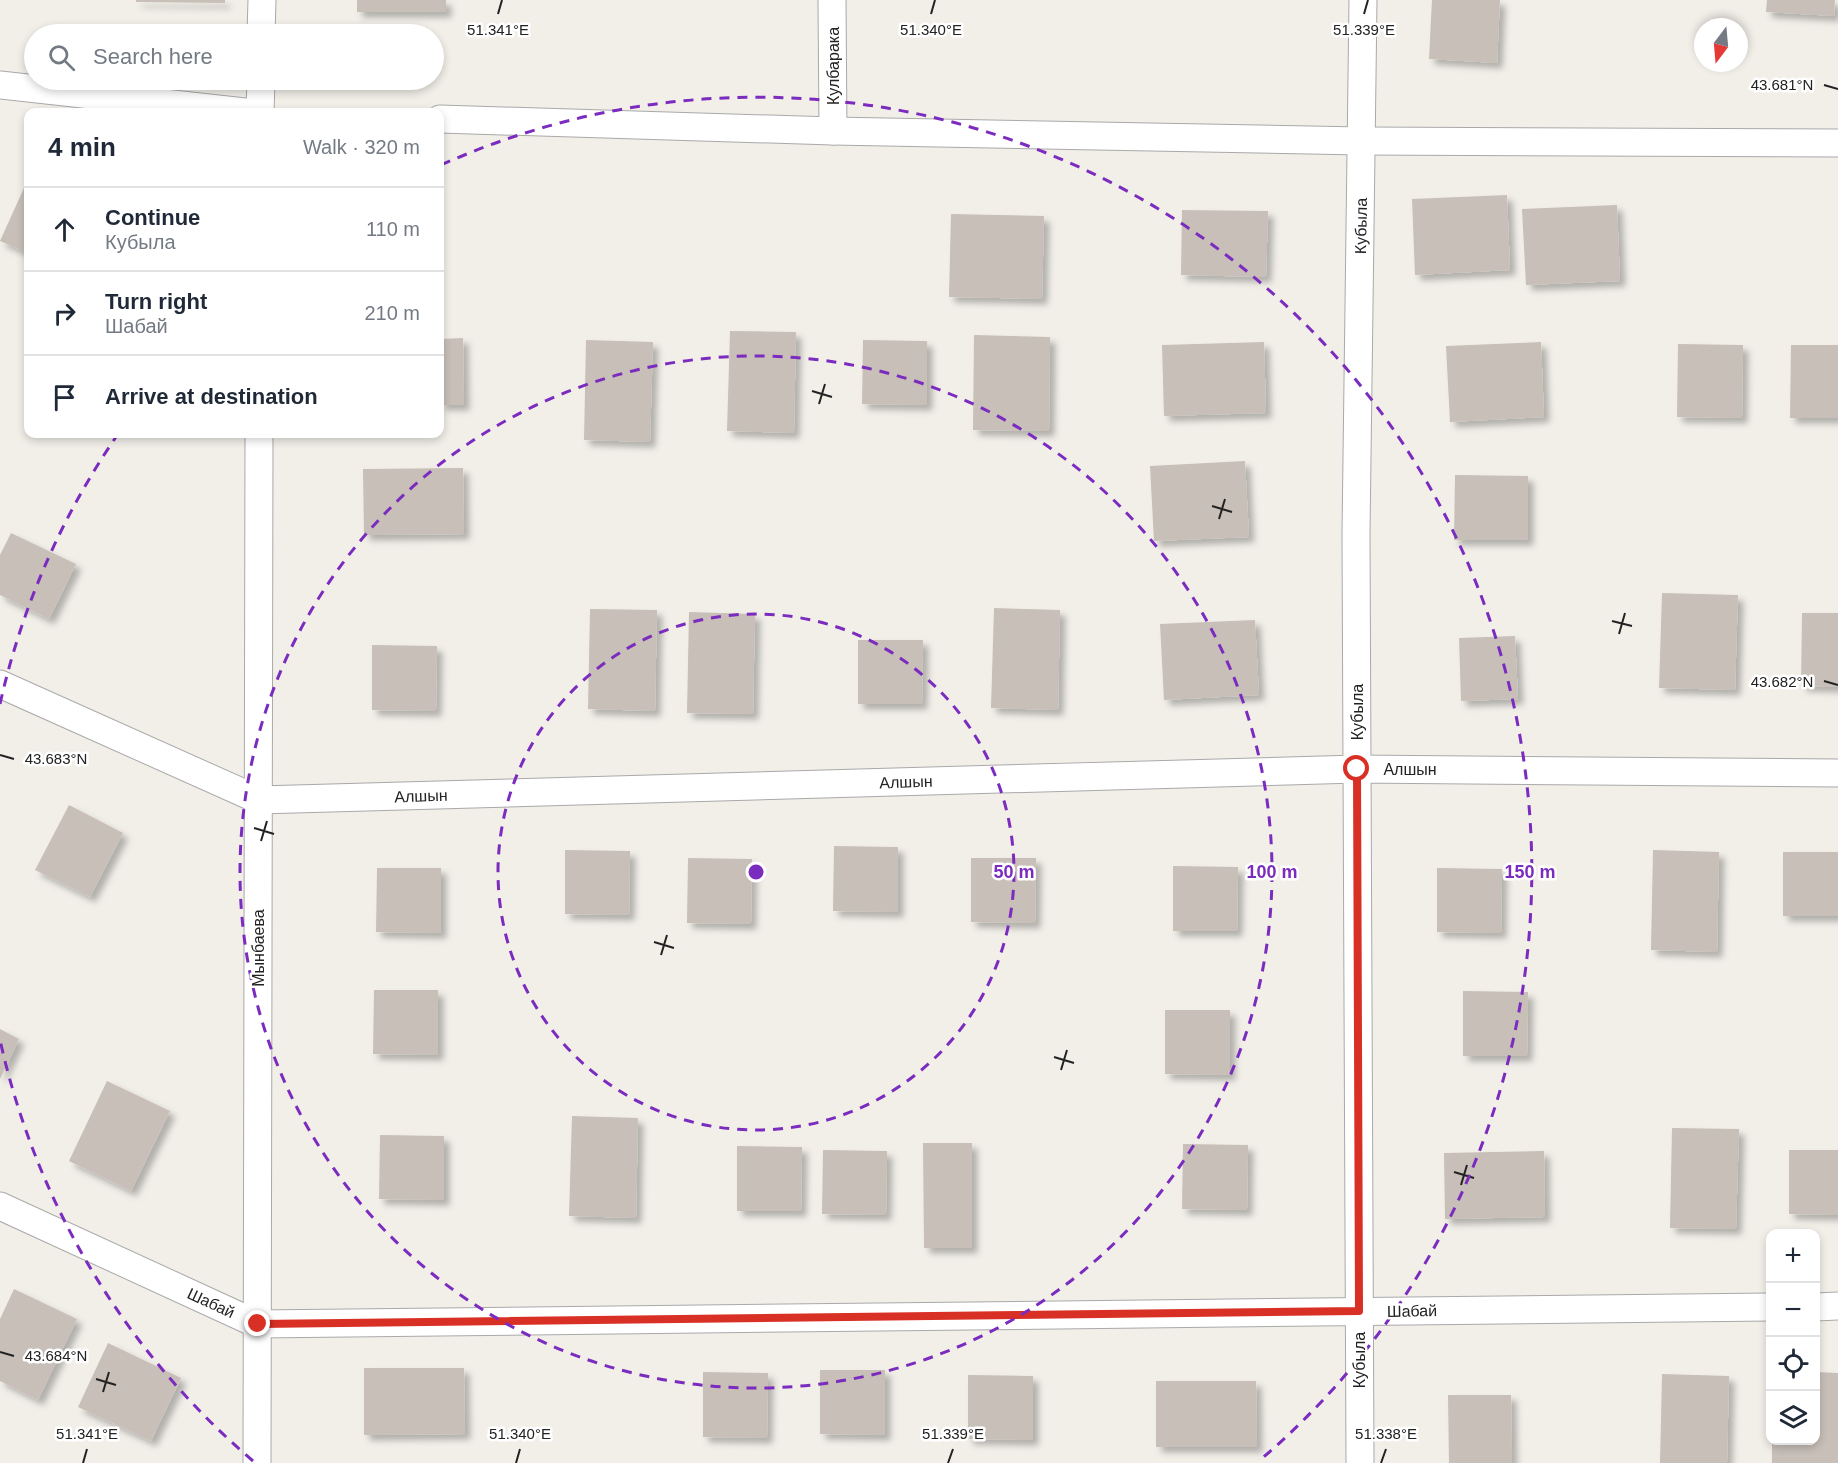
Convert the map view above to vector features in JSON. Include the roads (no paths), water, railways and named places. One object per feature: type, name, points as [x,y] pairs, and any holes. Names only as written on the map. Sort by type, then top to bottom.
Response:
[{"type":"street","points":[[261,24],[262,0]]},
{"type":"street","name":"Кулбарака","points":[[832,0],[833,131]]},
{"type":"street","name":"Кубыла","points":[[1360,1463],[1356,534],[1363,0]]},
{"type":"street","points":[[0,85],[24,88]]},
{"type":"street","points":[[45,90],[209,108]]},
{"type":"street","points":[[260,108],[261,90]]},
{"type":"street","points":[[444,119],[833,131],[1362,141],[1838,143]]},
{"type":"street","name":"Мынбаева","points":[[257,1463],[259,438]]},
{"type":"street","name":"Алшын","points":[[0,684],[259,801],[1357,769],[1838,773]]},
{"type":"street","name":"Шабай","points":[[0,1206],[258,1324],[1766,1307]]},
{"type":"street","points":[[1820,1306],[1838,1306]]}]
